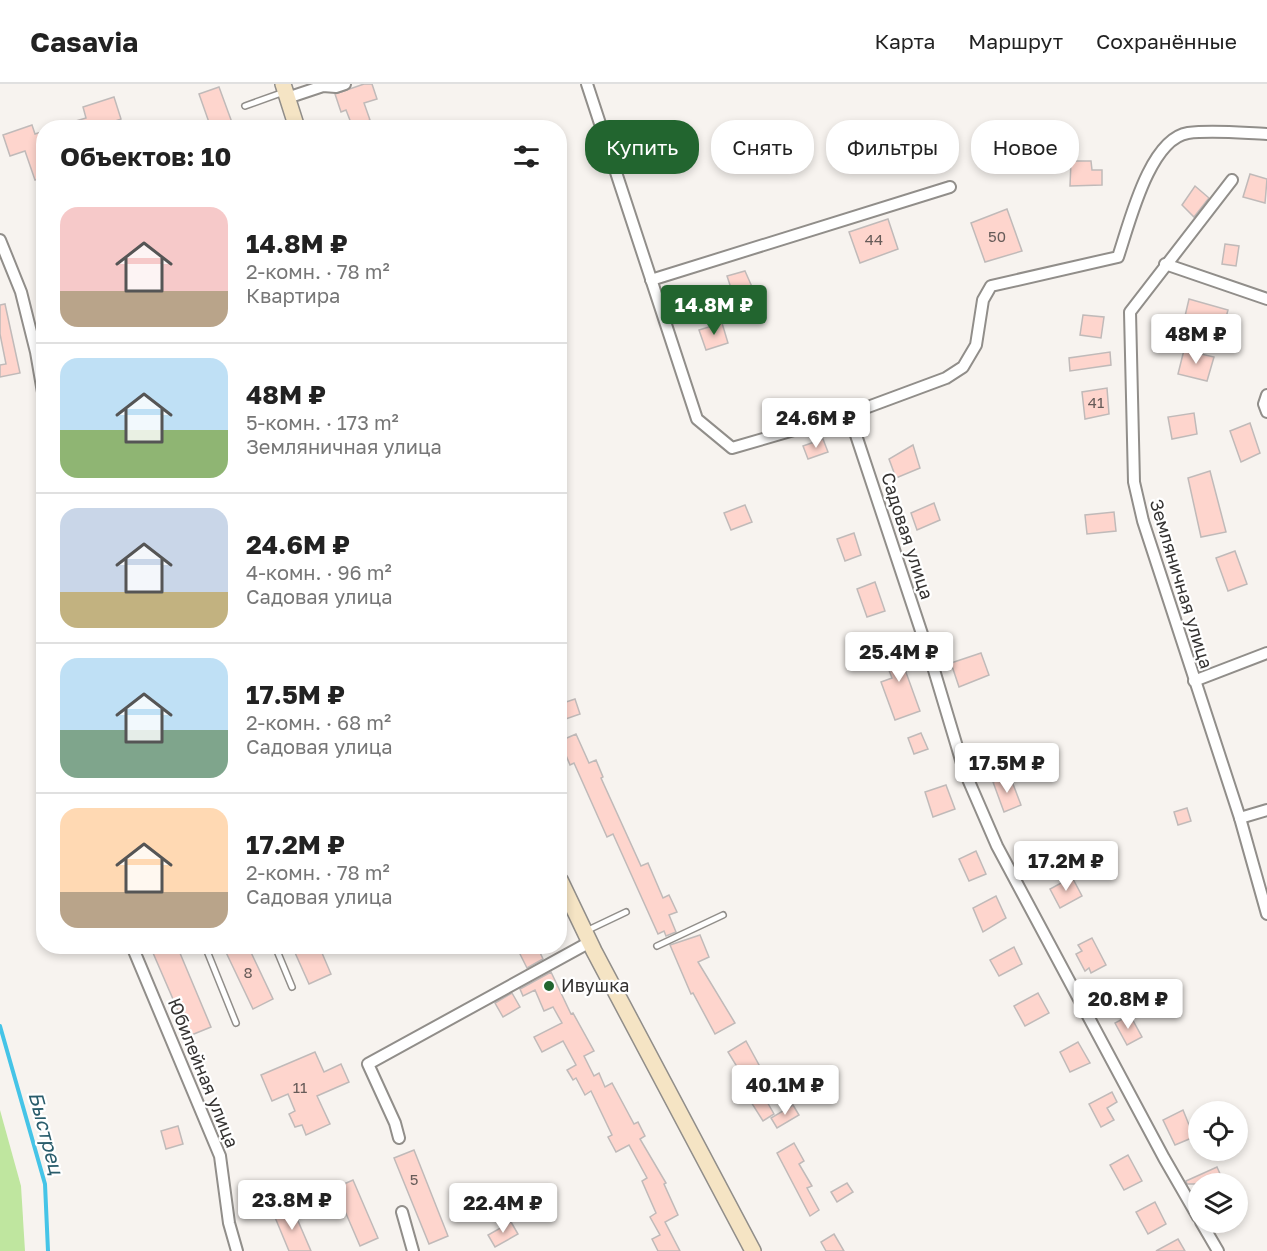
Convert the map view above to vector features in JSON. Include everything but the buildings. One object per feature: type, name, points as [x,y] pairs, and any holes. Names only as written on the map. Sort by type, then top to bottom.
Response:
[{"type":"street","points":[[294,120],[285,91],[323,86],[336,87],[345,84]]},
{"type":"street","points":[[587,84],[697,419],[732,448],[849,414],[946,378],[963,367],[976,345],[983,300],[992,286],[1118,257],[1144,181],[1170,141],[1187,134],[1267,134]]},
{"type":"street","name":"Земляничная улица","points":[[1232,180],[1130,312],[1134,482],[1143,521],[1240,818],[1267,914]]},
{"type":"street","points":[[651,280],[950,187]]},
{"type":"street","points":[[0,240],[21,292],[36,352]]},
{"type":"street","points":[[1166,264],[1267,299]]},
{"type":"street","points":[[1267,395],[1264,404],[1267,412]]},
{"type":"street","name":"Садовая улица","points":[[849,414],[964,770],[997,846],[1188,1200]]},
{"type":"street","points":[[1194,681],[1267,653]]},
{"type":"street","points":[[1240,818],[1267,810]]},
{"type":"street","points":[[567,895],[587,937],[753,1251]]},
{"type":"street","points":[[567,949],[587,937]]},
{"type":"street","name":"Юбилейная улица","points":[[135,954],[220,1156],[229,1223],[237,1251]]},
{"type":"street","points":[[399,1138],[395,1123],[368,1064],[558,954]]},
{"type":"street","points":[[402,1212],[413,1251]]},
{"type":"street","points":[[1208,1233],[1218,1251]]},
{"type":"lane","points":[[245,106],[285,91]]},
{"type":"lane","points":[[587,937],[626,912]]},
{"type":"lane","points":[[657,946],[723,915]]},
{"type":"lane","points":[[208,954],[236,1023]]},
{"type":"lane","points":[[278,954],[292,987]]},
{"type":"green space","points":[[0,1110],[21,1186],[25,1251],[0,1251]]},
{"type":"waterway","name":"Быстрец","points":[[0,1026],[45,1184],[48,1251]]},
{"type":"place","name":"Ивушка","points":[[549,986]]}]
